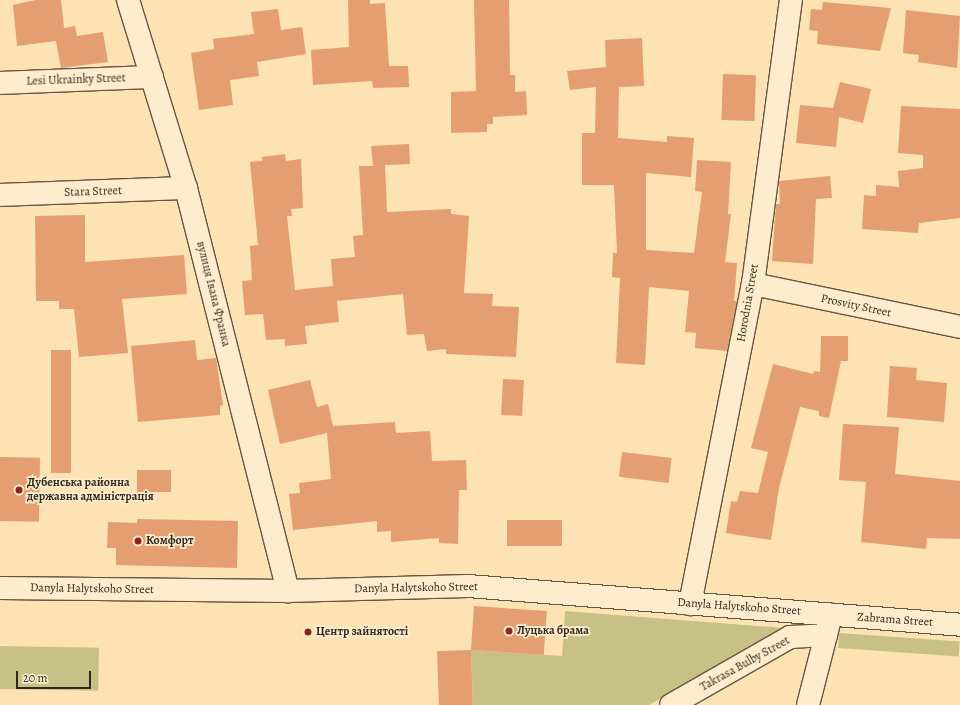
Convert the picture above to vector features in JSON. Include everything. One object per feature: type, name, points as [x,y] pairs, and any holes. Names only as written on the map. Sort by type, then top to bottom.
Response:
[{"type":"street","name":"вулиця Івана Франка","points":[[128,0],[186,188],[288,591]]},
{"type":"street","name":"Horodnia Street","points":[[690,604],[753,284],[791,0]]},
{"type":"street","name":"Lesi Ukrainky Street","points":[[0,83],[152,77]]},
{"type":"street","name":"Stara Street","points":[[0,195],[186,188]]},
{"type":"street","name":"Prosvity Street","points":[[753,284],[960,327]]},
{"type":"street","name":"Danyla Halytskoho Street","points":[[0,588],[288,591],[468,586],[690,604],[828,625]]},
{"type":"street","name":"Zabrama Street","points":[[828,625],[960,625]]},
{"type":"street","name":"Takrasa Bulby Street","points":[[671,705],[790,638],[828,625]]},
{"type":"street","points":[[808,705],[828,625]]},
{"type":"shaded area","points":[[565,611],[784,628],[649,705],[473,705],[471,650],[562,656]]},
{"type":"shaded area","points":[[839,633],[960,641],[959,656],[838,648]]},
{"type":"shaded area","points":[[0,646],[99,648],[98,691],[0,689]]},
{"type":"building","points":[[36,0],[61,0],[64,28],[75,26],[77,36],[103,32],[108,62],[61,68],[56,41],[17,46],[13,5]]},
{"type":"building","points":[[348,0],[370,0],[370,4],[385,3],[389,66],[408,66],[409,87],[373,88],[372,81],[313,85],[311,50],[349,47]]},
{"type":"building","points":[[474,0],[509,0],[510,75],[515,75],[515,92],[526,91],[527,115],[493,117],[493,124],[487,124],[487,132],[451,133],[451,92],[476,91]]},
{"type":"building","points":[[823,2],[891,8],[880,51],[817,44],[818,31],[809,30],[811,9],[822,10]]},
{"type":"building","points":[[278,9],[281,30],[302,27],[306,54],[257,62],[259,76],[230,80],[233,105],[199,110],[191,53],[214,49],[213,39],[254,34],[251,12]]},
{"type":"building","points":[[906,10],[960,16],[957,68],[918,62],[919,55],[903,53]]},
{"type":"building","points":[[642,38],[644,86],[619,87],[618,138],[667,142],[667,136],[694,138],[691,177],[646,173],[646,250],[694,253],[702,192],[695,191],[697,160],[731,162],[728,214],[731,214],[725,262],[737,263],[734,301],[737,301],[727,351],[695,348],[696,333],[685,332],[689,291],[649,287],[645,365],[616,363],[620,278],[612,277],[613,253],[617,253],[614,185],[582,185],[582,133],[595,133],[596,87],[570,90],[567,71],[606,67],[605,40]]},
{"type":"building","points":[[723,74],[756,75],[754,121],[721,120]]},
{"type":"building","points":[[840,82],[871,89],[863,123],[839,117],[836,147],[796,143],[800,105],[833,108]]},
{"type":"building","points":[[901,106],[960,109],[960,218],[919,223],[918,233],[862,229],[864,195],[876,196],[876,185],[899,187],[898,171],[923,168],[923,155],[898,153]]},
{"type":"building","points":[[409,144],[410,164],[385,165],[387,212],[451,209],[451,214],[469,216],[464,293],[493,294],[492,306],[519,307],[516,357],[446,354],[446,349],[427,351],[424,334],[407,335],[403,294],[337,301],[339,322],[305,326],[307,344],[285,346],[285,339],[266,340],[263,314],[245,315],[242,281],[252,280],[250,246],[258,245],[250,162],[262,161],[262,157],[285,154],[286,161],[301,159],[303,208],[291,209],[292,216],[287,216],[295,290],[333,286],[331,259],[355,257],[353,236],[363,235],[359,166],[373,166],[371,146]]},
{"type":"building","points":[[830,176],[832,198],[816,199],[813,264],[772,261],[776,204],[780,204],[779,181]]},
{"type":"building","points":[[85,215],[85,262],[184,255],[187,294],[122,299],[128,353],[79,357],[74,309],[59,309],[59,301],[36,301],[35,216]]},
{"type":"building","points":[[821,336],[848,336],[848,361],[841,361],[829,418],[819,416],[819,411],[800,407],[779,488],[771,540],[726,533],[731,501],[737,502],[740,491],[758,493],[768,452],[751,448],[773,364],[813,374],[814,371],[820,372]]},
{"type":"building","points":[[195,340],[197,360],[216,358],[223,405],[220,406],[220,415],[138,422],[131,346]]},
{"type":"building","points":[[51,350],[71,350],[71,473],[51,473]]},
{"type":"building","points":[[890,366],[917,368],[916,380],[947,383],[944,422],[887,417]]},
{"type":"building","points":[[503,379],[524,380],[522,416],[501,415]]},
{"type":"building","points":[[310,380],[317,407],[328,404],[333,426],[395,422],[396,433],[430,431],[432,461],[466,460],[467,490],[459,490],[458,544],[439,543],[439,538],[391,542],[391,531],[377,532],[377,521],[293,530],[289,494],[300,493],[299,483],[331,479],[327,433],[280,444],[268,390]]},
{"type":"building","points":[[843,424],[899,427],[895,474],[960,481],[960,539],[927,538],[926,549],[861,542],[866,482],[839,480]]},
{"type":"building","points":[[622,452],[672,458],[669,483],[619,477]]},
{"type":"building","name":"Дубенська районна державна адміністрація","points":[[0,457],[40,458],[39,522],[0,521]]},
{"type":"building","points":[[137,470],[171,470],[171,492],[137,492]]},
{"type":"building","points":[[137,519],[238,521],[237,568],[116,565],[116,548],[107,548],[108,522],[137,523]]},
{"type":"building","points":[[507,520],[562,520],[562,546],[507,546]]},
{"type":"building","name":"Луцька брама","points":[[474,606],[547,611],[544,655],[471,650]]},
{"type":"building","points":[[471,650],[473,705],[439,705],[437,651]]},
{"type":"place","name":"Дубенська районна державна адміністрація","points":[[19,490]]},
{"type":"place","name":"Комфорт","points":[[138,541]]},
{"type":"place","name":"Луцька брама","points":[[509,631]]},
{"type":"place","name":"Центр зайнятості","points":[[308,632]]}]
